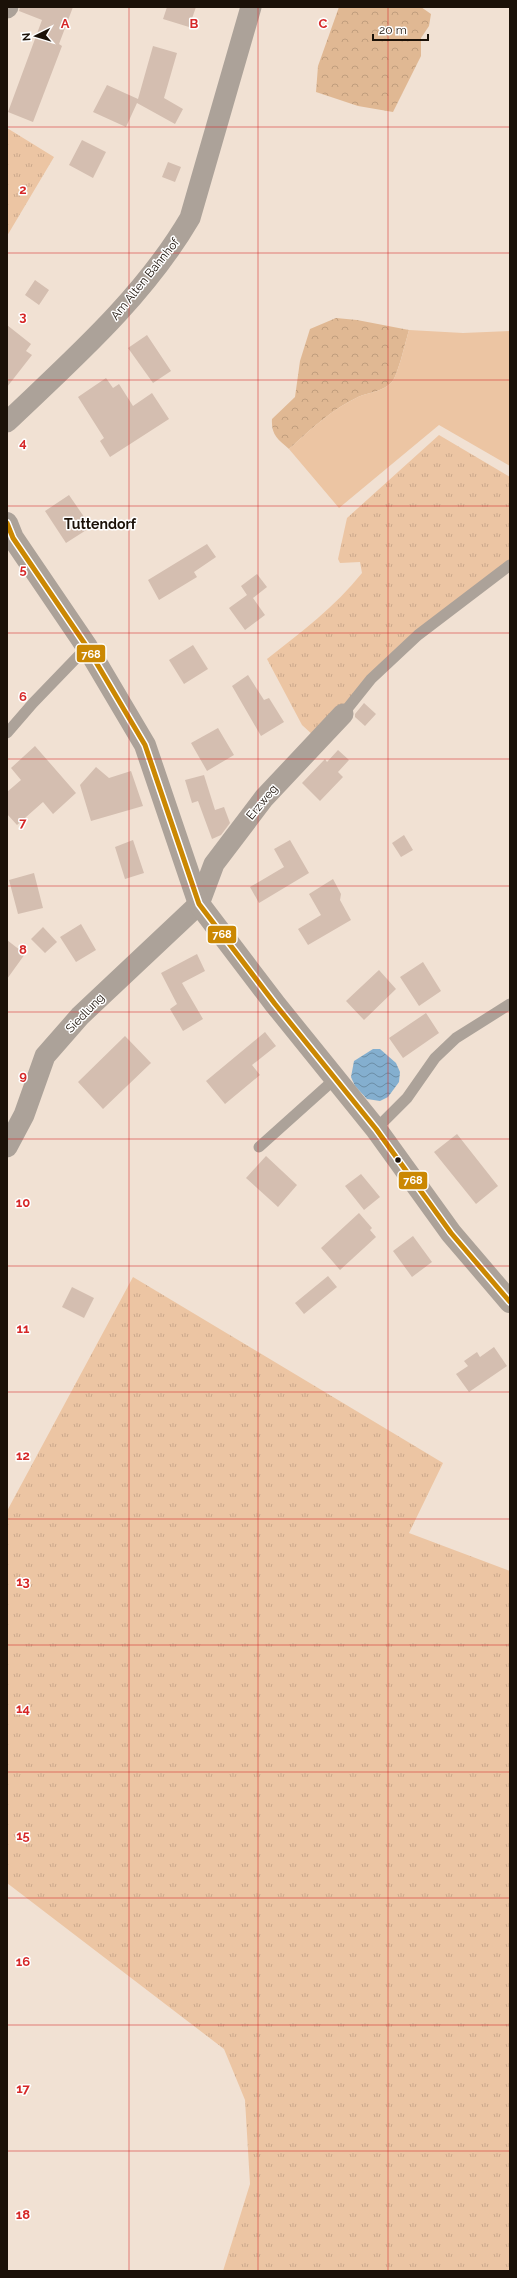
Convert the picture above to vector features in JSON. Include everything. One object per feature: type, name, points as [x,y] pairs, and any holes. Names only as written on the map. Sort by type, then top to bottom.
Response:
[{"type":"street","name":"Am Alten Bahnhof","points":[[7,422],[102,332],[171,250],[183,231],[190,218],[251,7]]},
{"type":"street","points":[[7,523],[13,538],[87,647],[145,745],[199,904],[275,1004],[376,1129],[451,1233],[510,1302]]},
{"type":"street","name":"Erzweg","points":[[199,904],[214,864],[264,798],[343,714]]},
{"type":"street","name":"Siedlung","points":[[7,1147],[24,1115],[46,1056],[80,1016],[199,904]]},
{"type":"lane","points":[[343,714],[371,679],[418,635],[510,565]]},
{"type":"lane","points":[[7,733],[33,702],[87,647]]},
{"type":"lane","points":[[376,1129],[407,1098],[435,1058],[456,1038],[510,1004]]},
{"type":"lane","points":[[259,1147],[336,1078]]},
{"type":"green space","points":[[339,7],[421,7],[431,14],[429,26],[421,38],[421,56],[393,112],[358,106],[316,92],[318,66]]},
{"type":"green space","points":[[7,128],[54,157],[7,236]]},
{"type":"green space","points":[[336,318],[357,320],[409,330],[397,372],[392,382],[384,388],[348,402],[322,420],[289,449],[276,436],[273,429],[272,419],[295,397],[300,361],[310,329]]},
{"type":"green space","points":[[409,330],[463,333],[510,331],[510,466],[439,425],[339,508],[289,449],[322,420],[348,402],[362,395],[384,388],[392,382],[399,365]]},
{"type":"green space","points":[[439,435],[510,477],[510,561],[425,624],[334,719],[314,736],[302,725],[267,659],[329,608],[362,573],[360,562],[340,563],[338,559],[347,518]]},
{"type":"green space","points":[[133,1277],[443,1463],[409,1533],[510,1571],[510,2271],[223,2271],[250,2184],[245,2100],[224,2049],[7,1883],[7,1511]]},
{"type":"water","points":[[373,1049],[380,1049],[396,1063],[400,1072],[399,1082],[388,1097],[380,1101],[367,1099],[355,1086],[351,1077],[354,1061]]},
{"type":"building","points":[[20,7],[73,7],[59,44],[62,46],[33,122],[8,112],[42,20],[19,11]]},
{"type":"building","points":[[167,7],[196,7],[189,27],[163,19]]},
{"type":"building","points":[[153,46],[177,53],[164,98],[183,109],[175,124],[137,103],[126,127],[93,112],[107,85],[138,99]]},
{"type":"building","points":[[82,140],[106,152],[93,178],[69,165]]},
{"type":"building","points":[[168,162],[181,167],[175,182],[162,177]]},
{"type":"building","points":[[35,280],[49,290],[39,305],[25,295]]},
{"type":"building","points":[[7,325],[31,344],[26,351],[32,355],[7,387]]},
{"type":"building","points":[[147,335],[171,371],[153,383],[128,348]]},
{"type":"building","points":[[106,378],[113,388],[119,384],[133,406],[152,393],[169,419],[110,457],[100,441],[104,438],[78,397]]},
{"type":"building","points":[[69,495],[91,527],[66,543],[45,511]]},
{"type":"building","points":[[207,544],[216,557],[194,572],[197,577],[159,600],[148,580]]},
{"type":"building","points":[[257,574],[267,587],[253,598],[265,615],[245,630],[229,608],[247,595],[241,586]]},
{"type":"building","points":[[193,645],[208,669],[184,684],[169,660]]},
{"type":"building","points":[[248,675],[264,700],[269,698],[284,722],[261,736],[232,686]]},
{"type":"building","points":[[364,703],[376,714],[365,726],[355,717],[355,714]]},
{"type":"building","points":[[218,728],[234,755],[207,771],[191,743]]},
{"type":"building","points":[[35,746],[76,793],[53,814],[43,802],[17,825],[7,814],[7,792],[21,780],[11,768]]},
{"type":"building","points":[[338,750],[349,760],[338,772],[343,777],[320,801],[302,783],[325,759],[327,762]]},
{"type":"building","points":[[96,767],[109,778],[131,771],[143,806],[91,821],[80,785]]},
{"type":"building","points":[[204,775],[215,810],[224,807],[230,823],[221,835],[212,839],[198,801],[192,803],[185,780]]},
{"type":"building","points":[[404,835],[413,850],[401,857],[392,843]]},
{"type":"building","points":[[133,840],[144,873],[125,879],[115,847]]},
{"type":"building","points":[[290,840],[309,873],[259,903],[250,887],[284,867],[274,849]]},
{"type":"building","points":[[34,873],[43,908],[18,914],[9,880]]},
{"type":"building","points":[[333,879],[341,894],[340,900],[351,920],[308,945],[298,929],[321,915],[309,894]]},
{"type":"building","points":[[81,924],[96,950],[76,962],[60,937]]},
{"type":"building","points":[[43,927],[57,942],[45,953],[31,939]]},
{"type":"building","points":[[7,940],[25,954],[7,979]]},
{"type":"building","points":[[197,954],[205,971],[182,983],[203,1019],[183,1031],[170,1009],[177,1004],[161,973]]},
{"type":"building","points":[[423,962],[441,991],[419,1006],[400,977]]},
{"type":"building","points":[[379,970],[396,989],[364,1020],[346,1001]]},
{"type":"building","points":[[426,1013],[439,1033],[403,1058],[389,1038]]},
{"type":"building","points":[[265,1032],[276,1046],[252,1065],[260,1075],[225,1104],[206,1081]]},
{"type":"building","points":[[125,1036],[151,1063],[103,1109],[78,1082]]},
{"type":"building","points":[[457,1134],[498,1186],[476,1204],[434,1152]]},
{"type":"building","points":[[266,1156],[297,1185],[278,1207],[246,1178]]},
{"type":"building","points":[[361,1174],[380,1197],[364,1210],[345,1186]]},
{"type":"building","points":[[359,1213],[372,1228],[370,1230],[376,1237],[340,1270],[321,1248]]},
{"type":"building","points":[[413,1236],[432,1262],[412,1277],[393,1251]]},
{"type":"building","points":[[328,1276],[337,1287],[304,1314],[295,1303]]},
{"type":"building","points":[[72,1287],[94,1298],[84,1318],[62,1307]]},
{"type":"building","points":[[494,1347],[507,1366],[469,1392],[456,1374],[468,1366],[464,1361],[477,1352],[480,1357]]},
{"type":"transit line","name":"768","points":[[7,523],[13,538],[87,647],[145,745],[199,904],[275,1004],[376,1129],[451,1233],[510,1302]]},
{"type":"district","name":"Tuttendorf","points":[[100,524]]}]
